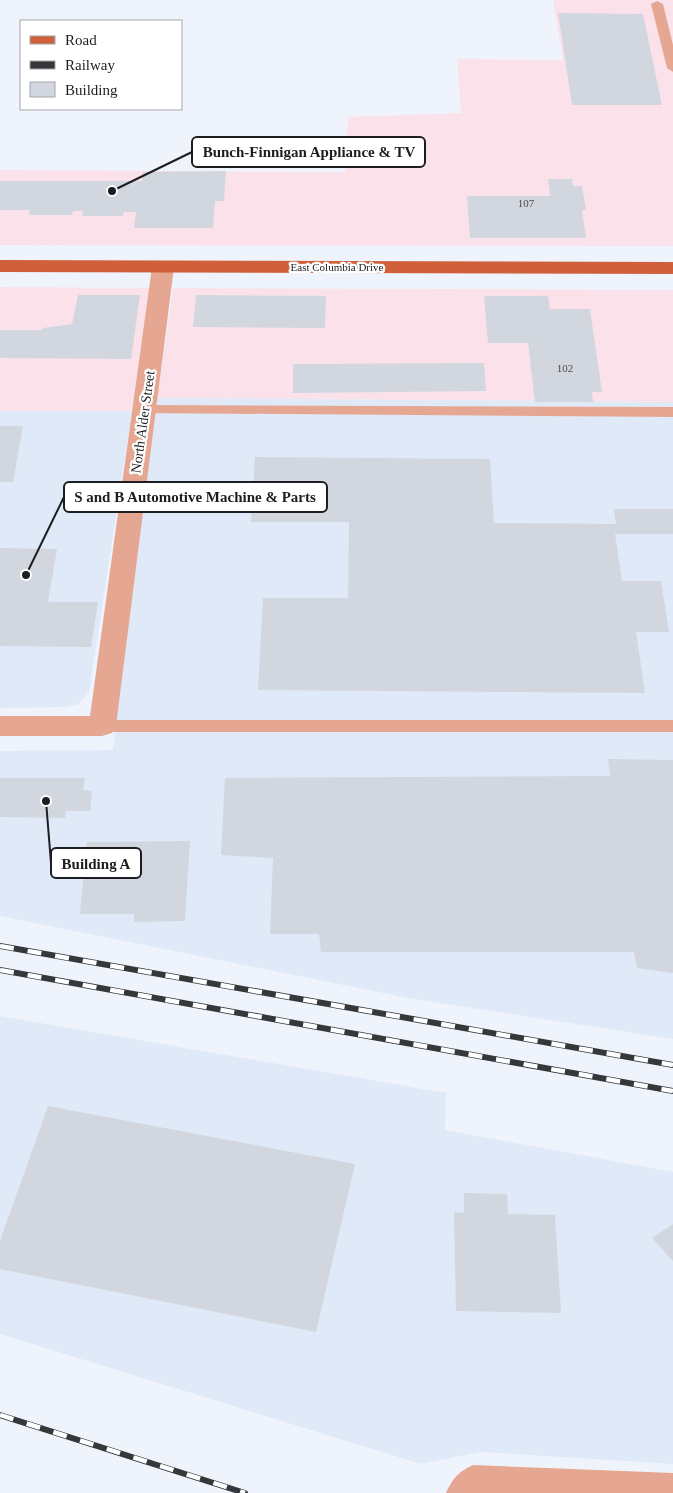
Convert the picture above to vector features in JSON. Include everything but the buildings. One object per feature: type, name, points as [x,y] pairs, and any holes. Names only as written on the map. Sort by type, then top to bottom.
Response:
[{"type":"main road","name":"East Columbia Drive","points":[[0,266],[673,268]]},
{"type":"street","name":"North Alder Street","points":[[102,726],[163,267]]},
{"type":"street","points":[[0,726],[102,726]]},
{"type":"street","points":[[469,1489],[673,1492]]},
{"type":"lane","points":[[657,4],[673,68]]},
{"type":"lane","points":[[144,410],[673,412]]},
{"type":"lane","points":[[102,726],[673,726]]},
{"type":"shaded area","points":[[553,0],[673,0],[673,246],[0,245],[0,170],[345,172],[348,117],[461,113],[457,59],[563,60]]},
{"type":"shaded area","points":[[0,287],[150,288],[132,411],[0,411]]},
{"type":"shaded area","points":[[173,288],[673,290],[673,402],[157,398]]},
{"type":"shaded area","points":[[157,398],[673,402],[673,1039],[408,998],[0,916],[0,751],[113,750]]},
{"type":"shaded area","points":[[0,411],[132,411],[89,692],[79,704],[64,707],[0,708]]},
{"type":"shaded area","points":[[0,1016],[446,1093],[445,1130],[673,1172],[673,1464],[480,1452],[421,1464],[0,1334]]},
{"type":"railway","points":[[0,946],[673,1065]]},
{"type":"railway","points":[[0,970],[673,1091]]},
{"type":"railway","points":[[0,1415],[245,1493]]},
{"type":"place","name":"Bunch-Finnigan Appliance & TV","points":[[112,191]]},
{"type":"place","name":"S and B Automotive Machine & Parts","points":[[26,575]]},
{"type":"place","name":"Building A","points":[[46,801]]}]
